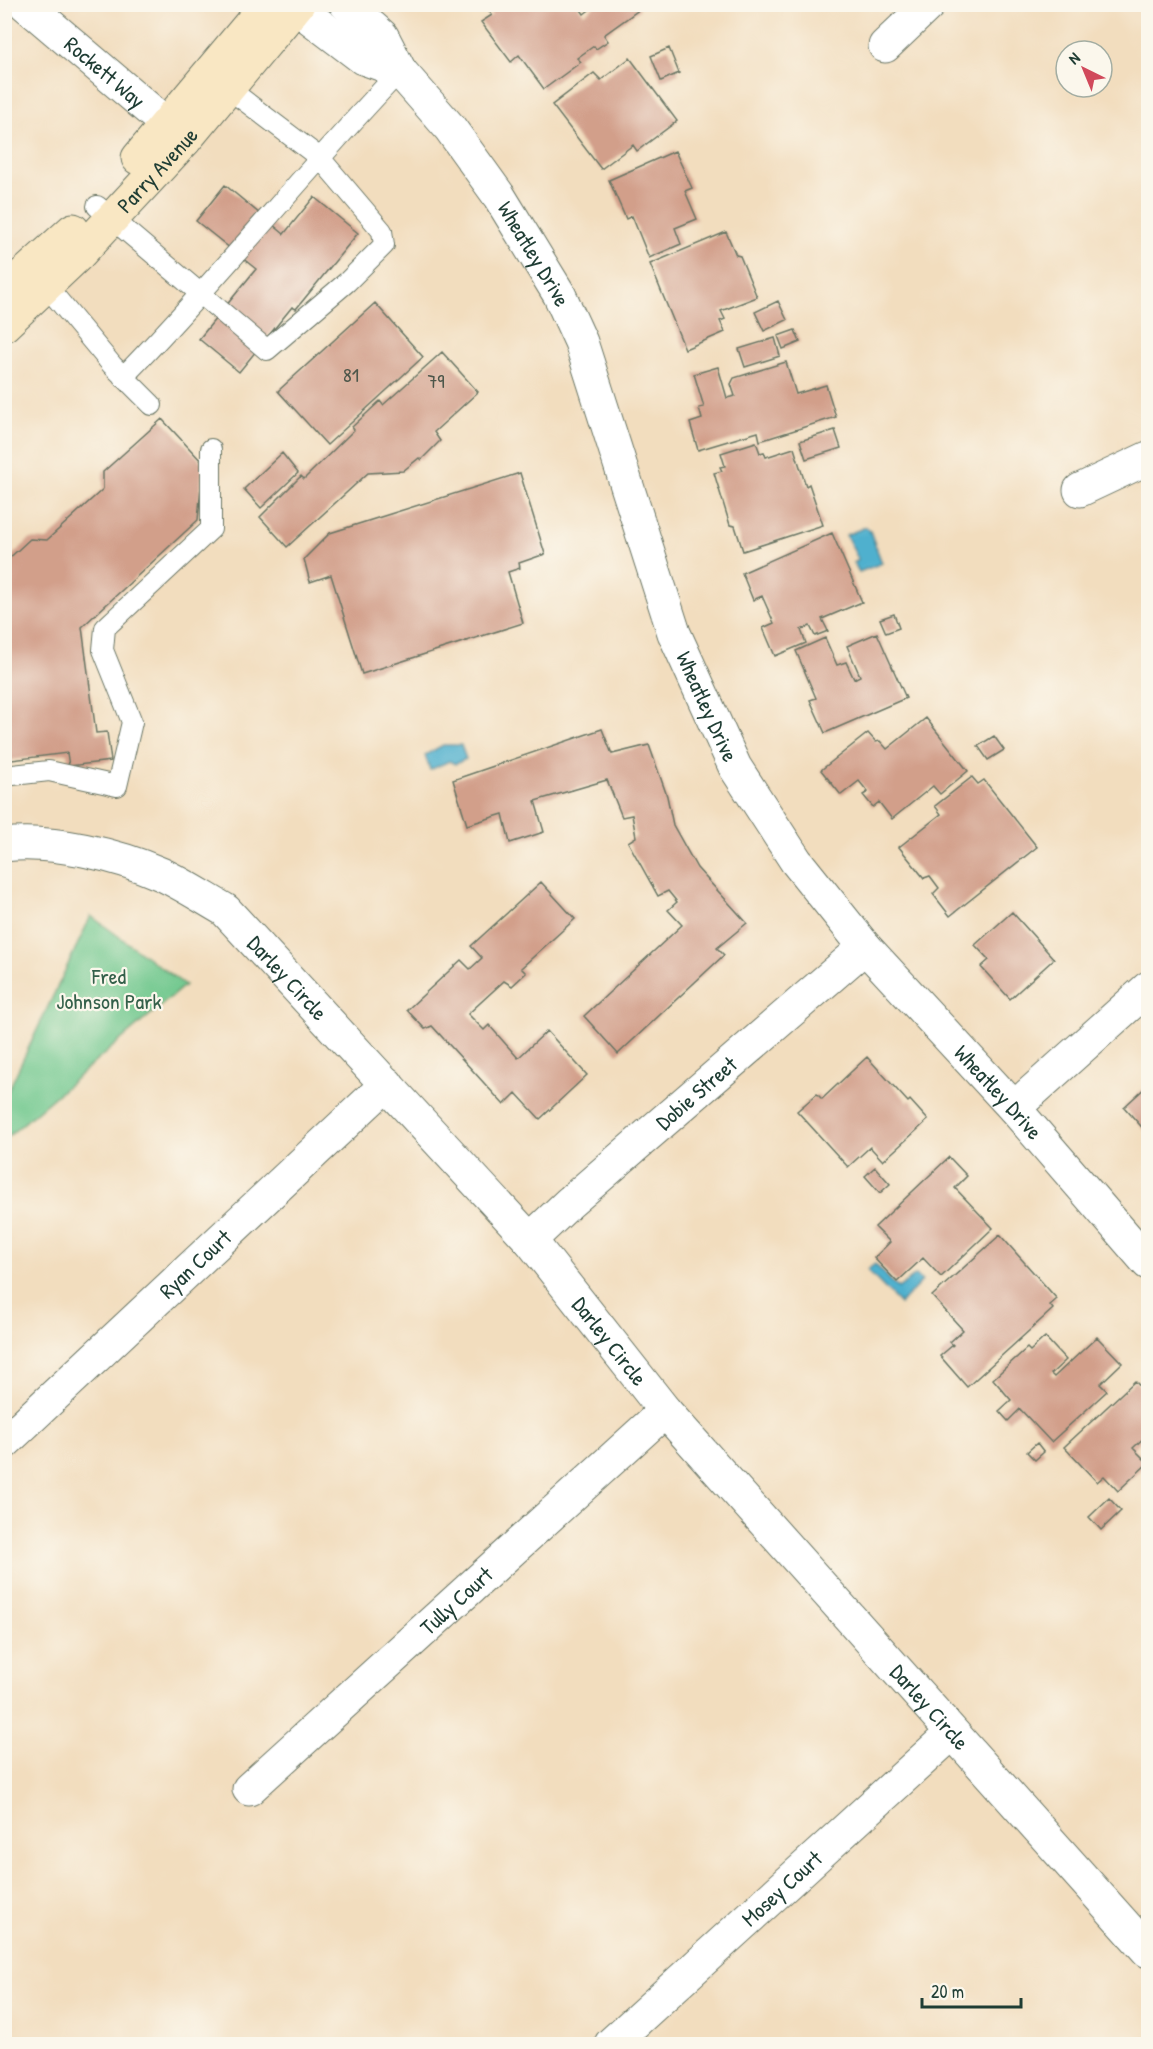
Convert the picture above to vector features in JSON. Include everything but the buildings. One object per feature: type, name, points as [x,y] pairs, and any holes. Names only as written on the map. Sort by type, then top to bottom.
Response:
[{"type":"main road","name":"Parry Avenue","points":[[4,325],[39,277],[104,212],[288,5]]},
{"type":"main road","name":"Parry Avenue","points":[[4,290],[39,277]]},
{"type":"street","name":"Rockett Way","points":[[25,4],[176,132]]},
{"type":"street","name":"Wheatley Drive","points":[[346,4],[382,36],[400,71],[450,128],[492,186],[559,294],[581,342],[674,633],[735,767],[796,861],[865,947],[1014,1108],[1149,1263]]},
{"type":"street","points":[[885,46],[929,4]]},
{"type":"street","name":"Wheatley Drive","points":[[288,5],[363,58],[400,71]]},
{"type":"street","points":[[1080,490],[1149,458]]},
{"type":"street","name":"Darley Circle","points":[[4,844],[24,842],[98,853],[160,874],[225,910],[530,1240],[665,1411],[1149,1951]]},
{"type":"street","name":"Dobie Street","points":[[530,1240],[578,1195],[865,947]]},
{"type":"street","points":[[1014,1108],[1149,988]]},
{"type":"street","name":"Ryan Court","points":[[4,1443],[387,1084]]},
{"type":"street","name":"Tully Court","points":[[249,1790],[665,1411]]},
{"type":"street","name":"Mosey Court","points":[[611,2044],[952,1733]]},
{"type":"lane","points":[[123,377],[400,71]]},
{"type":"lane","points":[[104,212],[267,350],[347,282],[384,244],[382,231],[320,158],[219,81]]},
{"type":"lane","points":[[39,277],[123,377],[152,405]]},
{"type":"lane","points":[[4,776],[49,771],[117,786],[132,722],[103,650],[105,628],[211,529],[211,449]]},
{"type":"green space","name":"Fred Johnson Park","points":[[91,916],[185,985],[5,1139],[5,1091],[8,1091]]},
{"type":"water","points":[[866,527],[870,531],[882,563],[859,572],[854,563],[858,559],[846,535]]},
{"type":"water","points":[[443,745],[461,745],[466,759],[455,764],[449,761],[430,770],[425,755]]},
{"type":"water","points":[[875,1264],[898,1288],[916,1275],[922,1281],[900,1304],[867,1270]]}]
